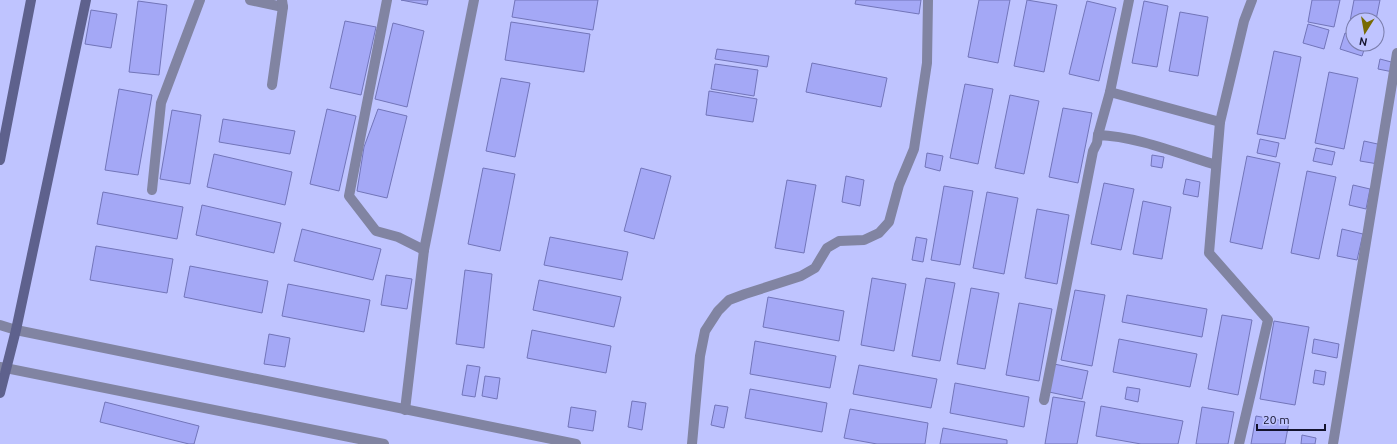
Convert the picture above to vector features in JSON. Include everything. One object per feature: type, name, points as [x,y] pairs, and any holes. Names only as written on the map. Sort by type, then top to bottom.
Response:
[{"type":"street","points":[[0,160],[31,0]]},
{"type":"street","points":[[0,393],[3,368],[16,330],[86,0]]},
{"type":"street","points":[[152,190],[161,102],[200,0]]},
{"type":"street","points":[[250,0],[283,3],[272,85]]},
{"type":"street","points":[[387,0],[348,196],[376,232],[398,237],[424,250]]},
{"type":"street","points":[[405,410],[424,250],[474,0]]},
{"type":"street","points":[[692,444],[700,356],[705,331],[718,311],[729,300],[801,276],[815,268],[827,248],[839,241],[864,240],[879,233],[889,222],[899,185],[914,148],[927,63],[928,0]]},
{"type":"street","points":[[1044,400],[1093,152],[1097,143],[1110,92],[1129,0]]},
{"type":"street","points":[[1239,444],[1268,320],[1209,253],[1220,122],[1244,21],[1252,0]]},
{"type":"street","points":[[1332,444],[1397,53]]},
{"type":"street","points":[[1110,92],[1220,122]]},
{"type":"street","points":[[1098,135],[1113,135],[1216,165]]},
{"type":"street","points":[[0,325],[16,330],[576,444]]},
{"type":"street","points":[[3,368],[384,444]]},
{"type":"building","points":[[401,0],[428,0],[427,5]]},
{"type":"building","points":[[515,0],[598,0],[593,30],[512,17]]},
{"type":"building","points":[[856,0],[921,0],[919,14],[855,4]]},
{"type":"building","points":[[979,0],[1010,0],[998,63],[968,57]]},
{"type":"building","points":[[1027,0],[1057,5],[1044,72],[1014,66]]},
{"type":"building","points":[[1312,0],[1340,0],[1334,27],[1308,22]]},
{"type":"building","points":[[1354,0],[1380,0],[1378,12],[1352,12]]},
{"type":"building","points":[[138,1],[167,5],[159,75],[129,72]]},
{"type":"building","points":[[1087,1],[1116,8],[1099,81],[1069,74]]},
{"type":"building","points":[[1144,1],[1168,6],[1157,67],[1132,63]]},
{"type":"building","points":[[91,10],[117,14],[111,48],[85,44]]},
{"type":"building","points":[[1180,12],[1208,17],[1198,76],[1169,71]]},
{"type":"building","points":[[345,21],[376,27],[361,95],[330,88]]},
{"type":"building","points":[[511,22],[590,34],[584,72],[505,60]]},
{"type":"building","points":[[393,23],[424,31],[407,107],[375,99]]},
{"type":"building","points":[[1308,24],[1329,30],[1324,49],[1303,43]]},
{"type":"building","points":[[1345,33],[1345,51],[1340,49]]},
{"type":"building","points":[[717,49],[769,56],[767,67],[715,59]]},
{"type":"building","points":[[1274,51],[1301,57],[1285,139],[1257,134]]},
{"type":"building","points":[[1349,52],[1363,52],[1362,56]]},
{"type":"building","points":[[1380,59],[1395,63],[1393,72],[1378,69]]},
{"type":"building","points":[[812,63],[887,78],[881,107],[806,92]]},
{"type":"building","points":[[715,64],[758,70],[754,96],[711,89]]},
{"type":"building","points":[[1329,72],[1358,78],[1344,149],[1315,143]]},
{"type":"building","points":[[501,78],[530,83],[515,157],[486,151]]},
{"type":"building","points":[[965,84],[993,89],[978,164],[950,158]]},
{"type":"building","points":[[119,89],[152,95],[138,175],[105,170]]},
{"type":"building","points":[[709,91],[757,99],[753,122],[706,115]]},
{"type":"building","points":[[1010,95],[1039,101],[1024,174],[995,168]]},
{"type":"building","points":[[1063,108],[1092,113],[1078,183],[1049,177]]},
{"type":"building","points":[[327,109],[356,116],[339,191],[310,184]]},
{"type":"building","points":[[378,109],[407,116],[387,198],[357,191],[364,147]]},
{"type":"building","points":[[172,110],[201,115],[190,184],[160,179]]},
{"type":"building","points":[[223,119],[295,131],[290,154],[219,142]]},
{"type":"building","points":[[1260,139],[1279,143],[1276,157],[1257,153]]},
{"type":"building","points":[[1364,141],[1382,145],[1378,164],[1360,161]]},
{"type":"building","points":[[1316,148],[1335,152],[1332,165],[1313,161]]},
{"type":"building","points":[[927,153],[943,156],[940,171],[925,167]]},
{"type":"building","points":[[214,154],[292,172],[285,205],[207,187]]},
{"type":"building","points":[[1152,155],[1164,157],[1162,168],[1151,166]]},
{"type":"building","points":[[1247,156],[1280,163],[1262,249],[1230,242]]},
{"type":"building","points":[[483,168],[515,174],[500,251],[468,244]]},
{"type":"building","points":[[641,168],[671,176],[654,239],[624,231]]},
{"type":"building","points":[[1307,171],[1336,177],[1319,259],[1291,253]]},
{"type":"building","points":[[846,176],[864,180],[860,206],[842,202]]},
{"type":"building","points":[[1186,179],[1200,182],[1198,197],[1183,194]]},
{"type":"building","points":[[787,180],[816,185],[804,253],[775,248]]},
{"type":"building","points":[[1104,183],[1134,189],[1121,250],[1091,244]]},
{"type":"building","points":[[1353,185],[1370,189],[1366,209],[1349,205]]},
{"type":"building","points":[[944,186],[973,191],[960,265],[931,260]]},
{"type":"building","points":[[103,192],[183,207],[177,239],[97,224]]},
{"type":"building","points":[[987,192],[1018,198],[1004,274],[973,268]]},
{"type":"building","points":[[1143,201],[1171,207],[1162,259],[1133,254]]},
{"type":"building","points":[[202,205],[281,223],[274,253],[196,235]]},
{"type":"building","points":[[1037,209],[1069,215],[1057,284],[1025,278]]},
{"type":"building","points":[[302,229],[381,249],[373,280],[294,261]]},
{"type":"building","points":[[1342,229],[1363,234],[1357,260],[1337,256]]},
{"type":"building","points":[[550,237],[628,252],[622,280],[544,265]]},
{"type":"building","points":[[916,237],[927,239],[923,262],[912,260]]},
{"type":"building","points":[[96,246],[173,259],[167,293],[90,280]]},
{"type":"building","points":[[190,266],[268,281],[262,313],[184,297]]},
{"type":"building","points":[[465,270],[492,274],[484,348],[456,344]]},
{"type":"building","points":[[386,275],[412,279],[407,309],[381,305]]},
{"type":"building","points":[[872,278],[906,284],[894,351],[861,345]]},
{"type":"building","points":[[926,278],[955,283],[940,361],[912,356]]},
{"type":"building","points":[[539,280],[621,297],[614,327],[533,310]]},
{"type":"building","points":[[288,284],[370,300],[364,332],[282,316]]},
{"type":"building","points":[[971,288],[999,293],[985,369],[957,364]]},
{"type":"building","points":[[1075,290],[1105,295],[1092,366],[1061,360]]},
{"type":"building","points":[[1127,295],[1207,309],[1202,337],[1122,322]]},
{"type":"building","points":[[768,297],[844,311],[839,341],[763,327]]},
{"type":"building","points":[[1019,303],[1052,309],[1039,381],[1006,375]]},
{"type":"building","points":[[1222,315],[1252,320],[1238,395],[1208,389]]},
{"type":"building","points":[[1274,321],[1309,327],[1295,405],[1260,399]]},
{"type":"building","points":[[532,330],[611,346],[606,373],[527,358]]},
{"type":"building","points":[[269,334],[290,338],[285,367],[264,364]]},
{"type":"building","points":[[1119,339],[1197,354],[1190,387],[1113,372]]},
{"type":"building","points":[[1314,339],[1339,344],[1337,358],[1312,353]]},
{"type":"building","points":[[755,341],[836,356],[830,388],[750,374]]},
{"type":"building","points":[[1054,364],[1088,371],[1082,399],[1049,392]]},
{"type":"building","points":[[467,365],[480,367],[475,397],[462,395]]},
{"type":"building","points":[[859,365],[937,379],[931,408],[853,394]]},
{"type":"building","points":[[1315,370],[1326,372],[1324,385],[1313,383]]},
{"type":"building","points":[[485,376],[500,378],[497,399],[482,396]]},
{"type":"building","points":[[955,383],[1029,397],[1024,427],[950,413]]},
{"type":"building","points":[[1127,387],[1140,389],[1138,402],[1125,399]]},
{"type":"building","points":[[750,389],[827,403],[822,432],[745,418]]},
{"type":"building","points":[[1053,397],[1085,402],[1077,444],[1045,444]]},
{"type":"building","points":[[632,401],[646,403],[642,430],[628,427]]},
{"type":"building","points":[[105,402],[199,426],[194,444],[100,422]]},
{"type":"building","points":[[715,405],[728,407],[724,428],[711,425]]},
{"type":"building","points":[[1101,406],[1183,421],[1178,444],[1141,444],[1096,436]]},
{"type":"building","points":[[571,407],[596,411],[593,431],[568,427]]},
{"type":"building","points":[[1202,407],[1234,412],[1228,444],[1196,444]]},
{"type":"building","points":[[850,409],[928,423],[925,444],[877,444],[844,438]]},
{"type":"building","points":[[1256,416],[1289,422],[1285,444],[1251,444]]},
{"type":"building","points":[[943,428],[1007,440],[1007,444],[940,444]]},
{"type":"building","points":[[1302,435],[1316,438],[1315,444],[1301,444]]}]
